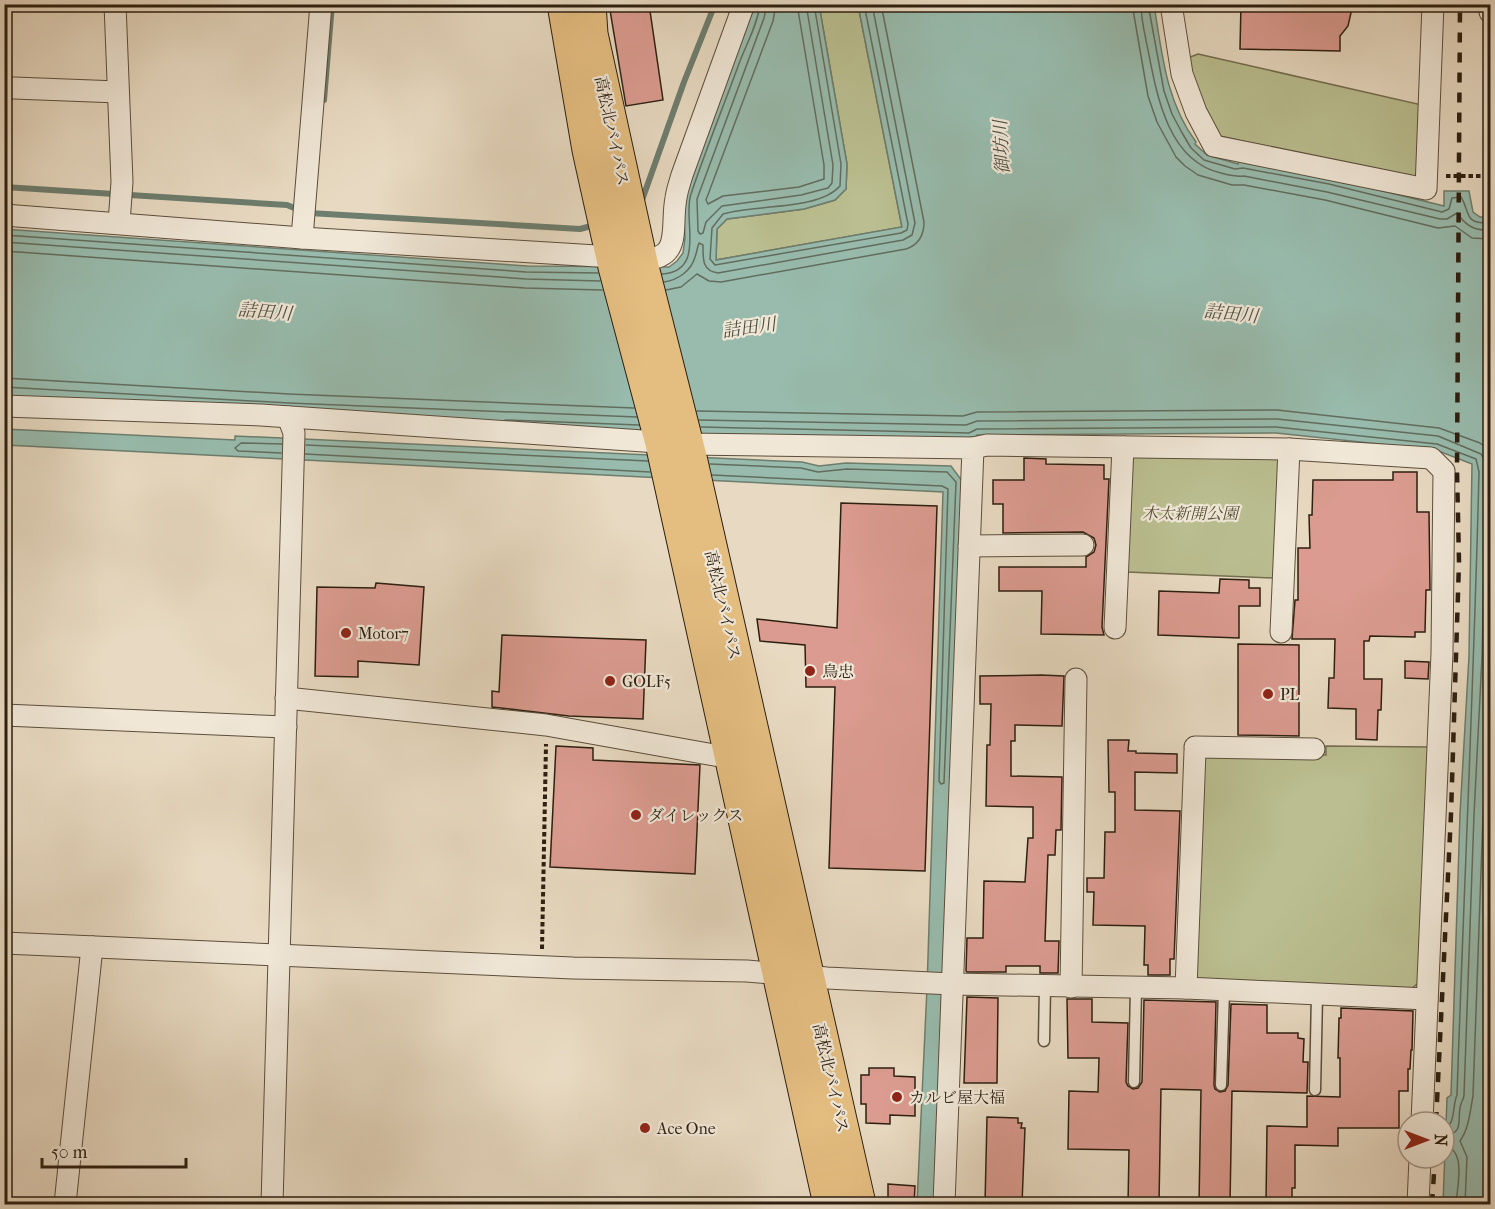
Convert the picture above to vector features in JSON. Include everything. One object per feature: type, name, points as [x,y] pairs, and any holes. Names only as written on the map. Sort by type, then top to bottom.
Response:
[{"type":"highway","name":"高松北バイパス","points":[[564,4],[602,148],[627,260],[674,444],[793,974],[830,1204]]},
{"type":"highway","name":"高松北バイパス","points":[[589,4],[602,148]]},
{"type":"highway","name":"高松北バイパス","points":[[684,490],[731,758],[859,1204]]},
{"type":"street","points":[[115,4],[122,182],[120,215]]},
{"type":"street","points":[[303,231],[321,4]]},
{"type":"street","points":[[4,215],[120,215],[627,260],[654,259],[666,254],[673,242],[675,198],[744,4]]},
{"type":"street","points":[[1172,4],[1182,74],[1196,112],[1214,146],[1426,189],[1433,4]]},
{"type":"street","points":[[1490,4],[1491,12]]},
{"type":"street","points":[[14,88],[118,92]]},
{"type":"street","points":[[4,406],[291,425],[674,444],[973,448],[987,445],[1289,448],[1431,458],[1444,471],[1442,653],[1422,1110]]},
{"type":"street","points":[[272,1204],[293,459],[291,425]]},
{"type":"street","points":[[1115,628],[1123,447]]},
{"type":"street","points":[[944,1204],[973,448]]},
{"type":"street","points":[[1281,632],[1289,448]]},
{"type":"street","points":[[969,546],[1083,545]]},
{"type":"street","points":[[1071,987],[1076,679]]},
{"type":"street","points":[[286,698],[546,725],[731,758]]},
{"type":"street","points":[[4,715],[286,727]]},
{"type":"street","points":[[1186,988],[1196,749],[1314,749]]},
{"type":"street","points":[[4,943],[541,966],[793,974],[827,978],[952,984],[1186,988],[1427,999]]},
{"type":"street","points":[[65,1204],[92,947]]},
{"type":"street","points":[[1418,1204],[1419,1170]]},
{"type":"lane","points":[[1044,1041],[1045,986]]},
{"type":"lane","points":[[1134,1082],[1136,988]]},
{"type":"lane","points":[[1221,1085],[1224,990]]},
{"type":"lane","points":[[1314,1090],[1317,995]]},
{"type":"path","points":[[1426,176],[1491,176]]},
{"type":"path","points":[[541,966],[546,725]]},
{"type":"green space","points":[[819,5],[858,5],[902,227],[716,260],[717,229],[727,219],[804,209],[835,200],[846,189],[847,164]]},
{"type":"green space","points":[[1198,54],[1422,105],[1420,172],[1414,178],[1215,135],[1185,59]]},
{"type":"green space","name":"木太新開公園","points":[[1131,451],[1280,454],[1274,578],[1127,572]]},
{"type":"green space","points":[[1326,746],[1431,747],[1421,981],[1407,992],[1193,984],[1201,751],[1326,755]]},
{"type":"water","points":[[755,4],[819,5],[847,164],[846,189],[835,200],[804,209],[727,219],[717,229],[716,260],[902,227],[858,5],[1154,5],[1163,59],[1172,94],[1195,144],[1207,155],[1238,164],[1239,161],[1330,178],[1444,206],[1444,191],[1469,191],[1473,212],[1480,217],[1490,217],[1490,1204],[1443,1204],[1444,1170],[1456,1170],[1456,1110],[1447,1110],[1447,1098],[1451,1095],[1460,814],[1469,656],[1472,464],[1436,450],[1276,433],[977,435],[974,439],[704,434],[288,417],[5,400],[4,229],[527,266],[669,267],[683,253],[685,238],[683,196]]},
{"type":"water","points":[[4,429],[235,440],[235,436],[802,462],[819,466],[846,463],[951,466],[962,481],[935,1204],[917,1204],[927,988],[943,492],[5,445]]},
{"type":"building","points":[[609,4],[649,4],[663,100],[626,106]]},
{"type":"building","points":[[1241,4],[1353,4],[1348,26],[1340,36],[1340,51],[1240,49]]},
{"type":"building","points":[[1024,458],[1046,459],[1046,464],[1104,465],[1104,479],[1109,479],[1102,627],[1104,635],[1041,634],[1042,591],[999,591],[999,567],[1086,567],[1086,557],[1094,552],[1096,545],[1094,538],[1083,532],[1003,533],[1003,504],[993,504],[993,480],[1024,480]]},
{"type":"building","points":[[1393,472],[1417,472],[1417,512],[1429,512],[1430,590],[1426,590],[1425,632],[1415,632],[1415,637],[1370,636],[1369,641],[1364,641],[1364,679],[1382,679],[1381,710],[1378,710],[1377,740],[1356,739],[1356,709],[1328,708],[1329,678],[1334,678],[1335,639],[1292,639],[1295,600],[1298,600],[1298,548],[1310,548],[1309,515],[1312,515],[1313,480],[1393,480]]},
{"type":"building","points":[[841,503],[937,506],[925,871],[829,868],[835,687],[806,687],[805,645],[760,641],[757,619],[837,628]]},
{"type":"building","points":[[1220,579],[1249,580],[1249,588],[1260,588],[1260,606],[1239,606],[1239,638],[1158,635],[1159,591],[1219,593]]},
{"type":"building","points":[[376,583],[424,587],[419,665],[358,661],[358,677],[315,676],[317,587],[375,588]]},
{"type":"building","points":[[502,635],[646,640],[643,719],[569,716],[492,707],[492,691],[499,692]]},
{"type":"building","name":"PL","points":[[1238,644],[1299,645],[1299,736],[1238,735]]},
{"type":"building","points":[[1405,661],[1429,662],[1428,679],[1405,678]]},
{"type":"building","points":[[980,676],[1064,676],[1062,726],[1015,725],[1015,741],[1011,741],[1011,776],[1062,777],[1061,830],[1056,830],[1055,855],[1048,855],[1045,941],[1059,941],[1058,973],[1040,973],[1040,966],[1006,966],[1006,972],[967,972],[967,938],[983,938],[984,881],[1025,882],[1028,838],[1033,838],[1033,807],[986,806],[987,745],[990,745],[991,704],[980,704]]},
{"type":"building","points":[[1108,740],[1129,740],[1128,751],[1136,751],[1136,753],[1177,754],[1177,773],[1135,772],[1135,810],[1180,811],[1174,959],[1170,959],[1170,975],[1148,975],[1148,965],[1144,965],[1145,926],[1093,925],[1094,892],[1087,892],[1087,878],[1104,878],[1105,832],[1115,832],[1115,792],[1109,792]]},
{"type":"building","points":[[556,746],[593,748],[593,760],[700,765],[695,874],[550,867]]},
{"type":"building","points":[[967,997],[998,998],[997,1083],[964,1083]]},
{"type":"building","points":[[1067,999],[1092,999],[1092,1022],[1128,1023],[1126,1082],[1133,1089],[1138,1088],[1142,1082],[1144,1000],[1216,1002],[1214,1085],[1215,1089],[1220,1092],[1225,1091],[1228,1085],[1231,1004],[1267,1005],[1267,1033],[1298,1033],[1298,1038],[1304,1039],[1303,1062],[1308,1062],[1307,1093],[1232,1091],[1230,1204],[1199,1204],[1201,1090],[1161,1089],[1159,1204],[1128,1204],[1129,1150],[1068,1149],[1069,1091],[1098,1092],[1099,1058],[1068,1058]]},
{"type":"building","points":[[1341,1008],[1413,1011],[1408,1091],[1399,1091],[1396,1128],[1338,1128],[1338,1146],[1295,1145],[1295,1188],[1292,1188],[1292,1204],[1266,1204],[1267,1126],[1307,1127],[1307,1096],[1340,1097],[1340,1058],[1338,1058],[1339,1018],[1341,1018]]},
{"type":"building","points":[[869,1068],[894,1068],[894,1076],[915,1077],[915,1116],[890,1115],[890,1124],[866,1123],[866,1104],[861,1104],[861,1075],[869,1075]]},
{"type":"building","points":[[987,1117],[1018,1118],[1018,1123],[1022,1123],[1021,1128],[1025,1128],[1022,1204],[985,1204]]},
{"type":"building","points":[[888,1184],[915,1186],[914,1204],[888,1204]]},
{"type":"waterway","points":[[324,100],[332,4]]},
{"type":"waterway","points":[[641,203],[684,82],[715,4]]},
{"type":"waterway","points":[[4,187],[287,205],[299,210]]},
{"type":"waterway","points":[[309,213],[580,229],[595,225]]},
{"type":"railway","points":[[1437,1110],[1451,814],[1459,562],[1457,470],[1460,4]]},
{"type":"railway","points":[[1432,1204],[1434,1170]]},
{"type":"place","name":"Motor7","points":[[346,633]]},
{"type":"place","name":"鳥忠","points":[[810,671]]},
{"type":"place","name":"GOLF5","points":[[610,681]]},
{"type":"place","name":"PL","points":[[1268,694]]},
{"type":"place","name":"ダイレックス","points":[[636,815]]},
{"type":"place","name":"カルビ屋大福","points":[[897,1097]]},
{"type":"place","name":"Ace One","points":[[645,1128]]},
{"type":"water label","name":"御坊川","points":[[1002,147]]},
{"type":"water label","name":"詰田川","points":[[265,312]]},
{"type":"water label","name":"詰田川","points":[[1231,314]]},
{"type":"water label","name":"詰田川","points":[[749,328]]}]
